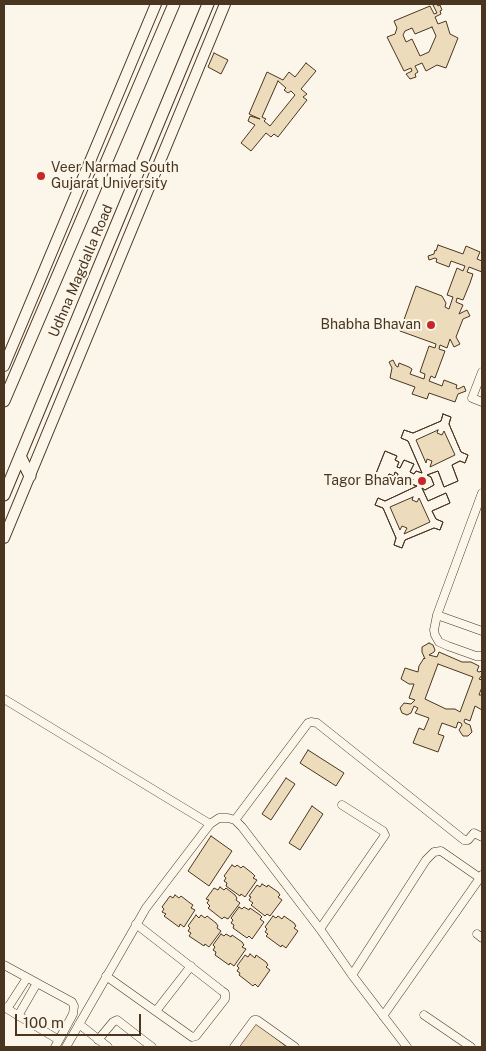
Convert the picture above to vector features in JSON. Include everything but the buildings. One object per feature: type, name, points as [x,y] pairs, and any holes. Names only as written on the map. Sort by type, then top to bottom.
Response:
[{"type":"main road","name":"Udhna Magdalla Road","points":[[4,401],[174,4]]},
{"type":"main road","name":"Udhna Magdalla Road","points":[[6,490],[208,4]]},
{"type":"main road","points":[[20,456],[30,476]]},
{"type":"street","points":[[4,366],[156,4]]},
{"type":"street","points":[[4,538],[225,4]]},
{"type":"street","points":[[482,372],[472,398],[482,402]]},
{"type":"street","points":[[482,493],[437,615],[434,630],[439,642],[476,656],[482,656]]},
{"type":"street","points":[[437,615],[482,631]]},
{"type":"street","points":[[4,698],[210,824]]},
{"type":"street","points":[[235,820],[310,722],[318,723],[464,840],[468,840],[474,833],[482,837]]},
{"type":"street","points":[[320,929],[384,836],[382,831],[342,805]]},
{"type":"street","points":[[66,1047],[146,908],[210,824],[219,818],[228,818],[235,820],[242,827],[407,1047]]},
{"type":"street","points":[[352,975],[426,860],[434,852],[441,851],[481,876],[383,1016]]},
{"type":"street","points":[[106,976],[192,1037],[196,1036],[225,999],[222,991],[136,924]]},
{"type":"street","points":[[4,965],[72,1002],[74,1014],[55,1047]]},
{"type":"street","points":[[156,1011],[191,966]]},
{"type":"street","points":[[27,978],[5,1008],[59,1040]]},
{"type":"street","points":[[18,1016],[37,983]]},
{"type":"street","points":[[424,1014],[471,1047]]},
{"type":"street","points":[[98,1040],[113,1022],[117,1020],[152,1047]]},
{"type":"street","points":[[234,1047],[254,1020],[257,1020],[294,1047]]},
{"type":"street","points":[[79,1024],[108,1047]]},
{"type":"place","name":"Veer Narmad South Gujarat University","points":[[41,176]]},
{"type":"place","name":"Bhabha Bhavan","points":[[431,325]]},
{"type":"place","name":"Tagor Bhavan","points":[[422,481]]}]
